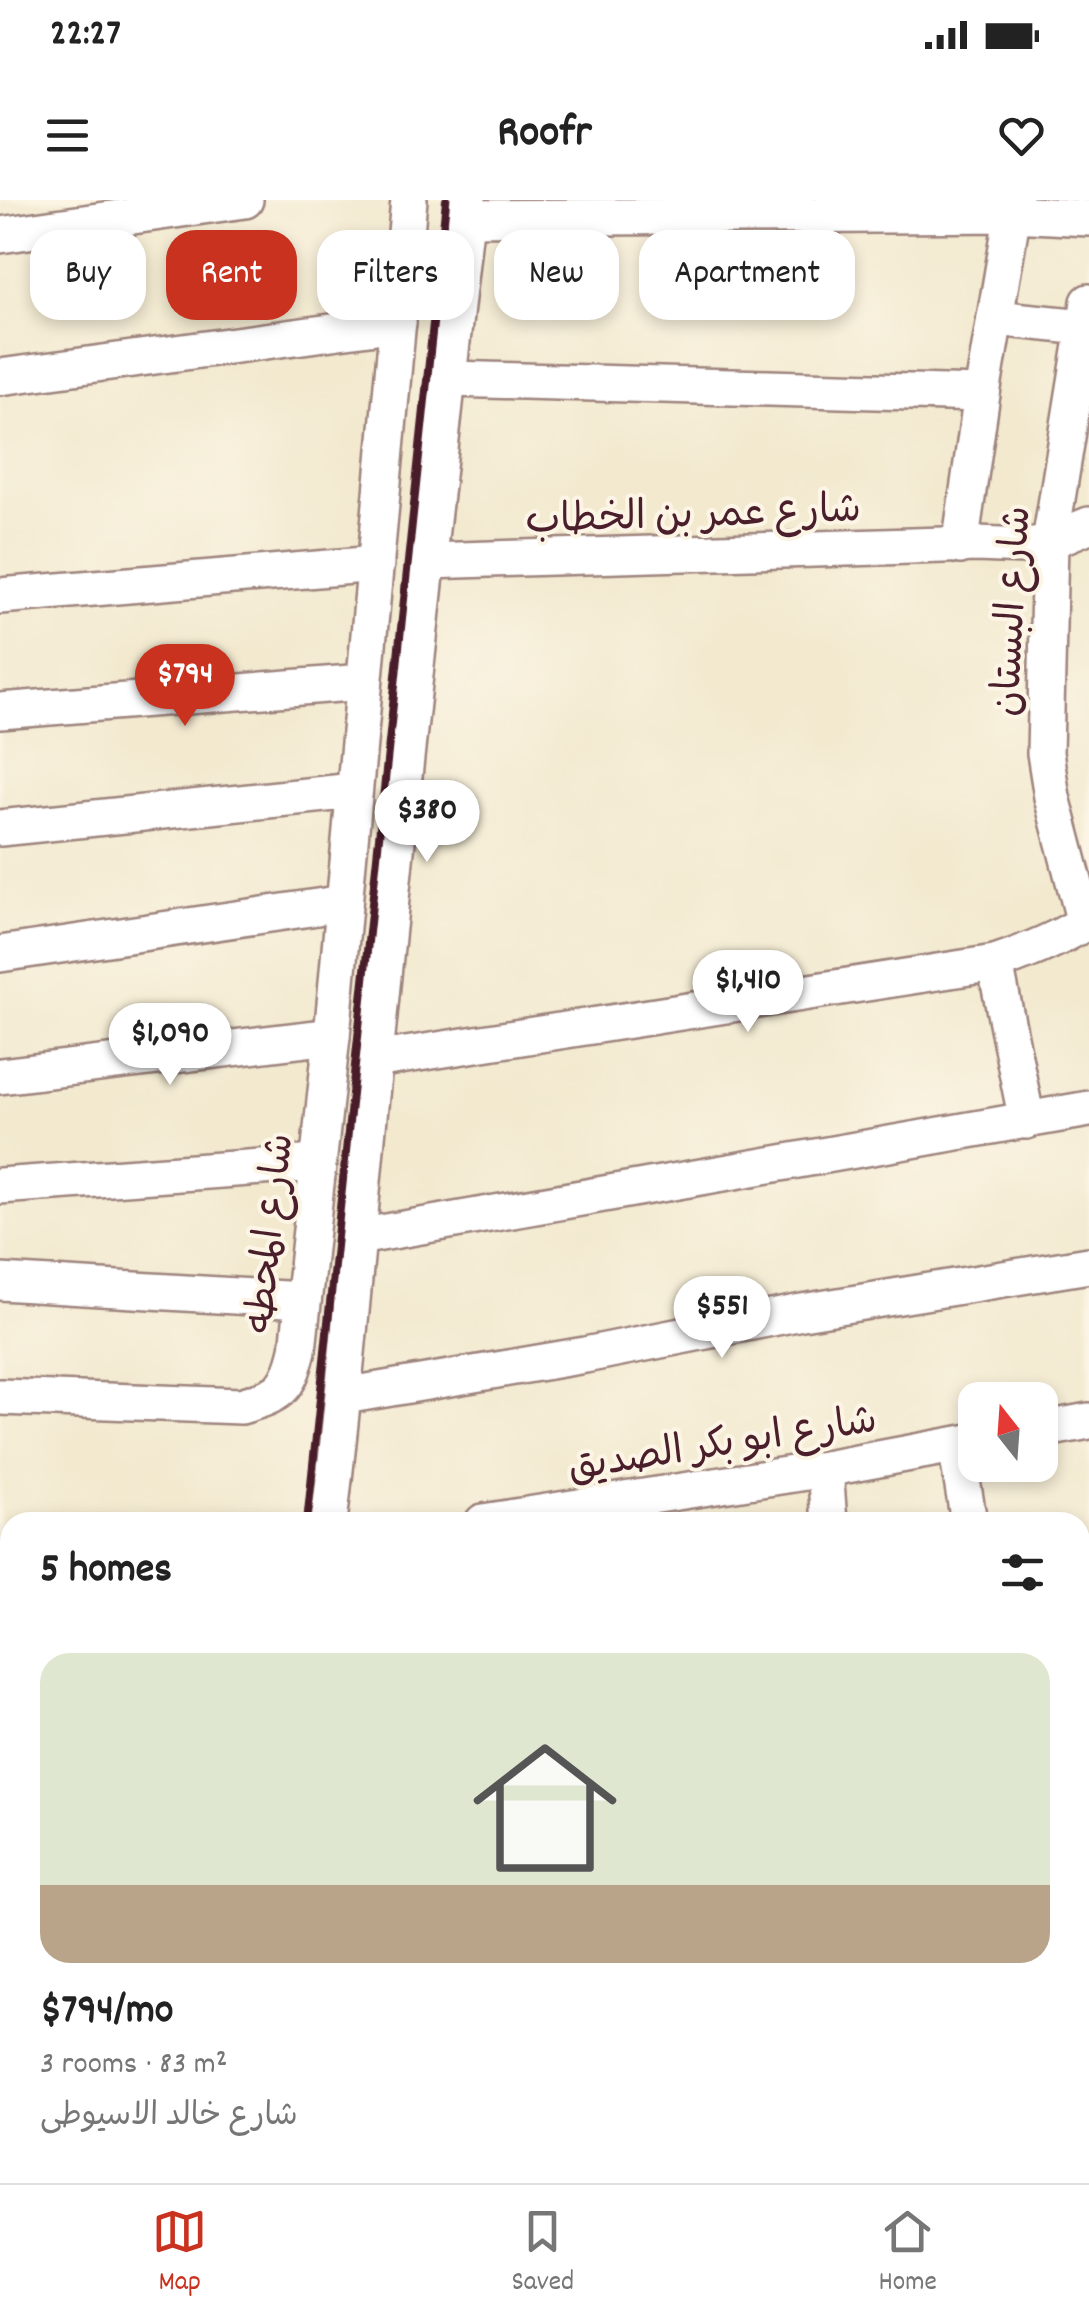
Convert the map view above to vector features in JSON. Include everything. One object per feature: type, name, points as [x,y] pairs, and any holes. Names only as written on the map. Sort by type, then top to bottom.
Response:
[{"type":"street","points":[[0,235],[245,200]]},
{"type":"street","name":"شارع المحطه","points":[[0,1397],[241,1406],[280,1391],[291,1378],[298,1350],[332,1036],[409,200]]},
{"type":"street","points":[[960,546],[1014,207]]},
{"type":"street","points":[[330,1512],[374,1060],[467,209],[1014,207],[1089,218]]},
{"type":"street","points":[[995,318],[1087,313]]},
{"type":"street","name":"شارع البستان","points":[[1087,313],[1078,430],[1050,542],[1044,753],[1052,797],[1087,921]]},
{"type":"street","points":[[0,376],[398,323]]},
{"type":"street","points":[[448,379],[982,394]]},
{"type":"street","name":"شارع عمر بن الخطاب","points":[[428,562],[1026,546],[1050,542],[1089,525]]},
{"type":"street","points":[[0,596],[376,564]]},
{"type":"street","points":[[0,711],[364,682]]},
{"type":"street","points":[[0,828],[354,791]]},
{"type":"street","points":[[0,954],[344,903]]},
{"type":"street","points":[[374,1060],[994,963],[1026,952],[1087,921]]},
{"type":"street","points":[[994,963],[1026,1121]]},
{"type":"street","points":[[0,1076],[332,1036]]},
{"type":"street","points":[[358,1236],[1089,1109]]},
{"type":"street","points":[[0,1186],[317,1163]]},
{"type":"street","points":[[344,1396],[586,1355],[802,1312],[1089,1265]]},
{"type":"street","points":[[0,1282],[303,1300]]},
{"type":"street","points":[[1058,1427],[1089,1421]]},
{"type":"street","name":"شارع ابو بكر الصديق","points":[[612,1512],[689,1506],[825,1469],[958,1444]]},
{"type":"street","points":[[825,1469],[828,1512]]},
{"type":"street","points":[[967,1482],[968,1512]]},
{"type":"street","points":[[0,2065],[0,2099]]},
{"type":"railway","points":[[308,1512],[446,200]]}]
